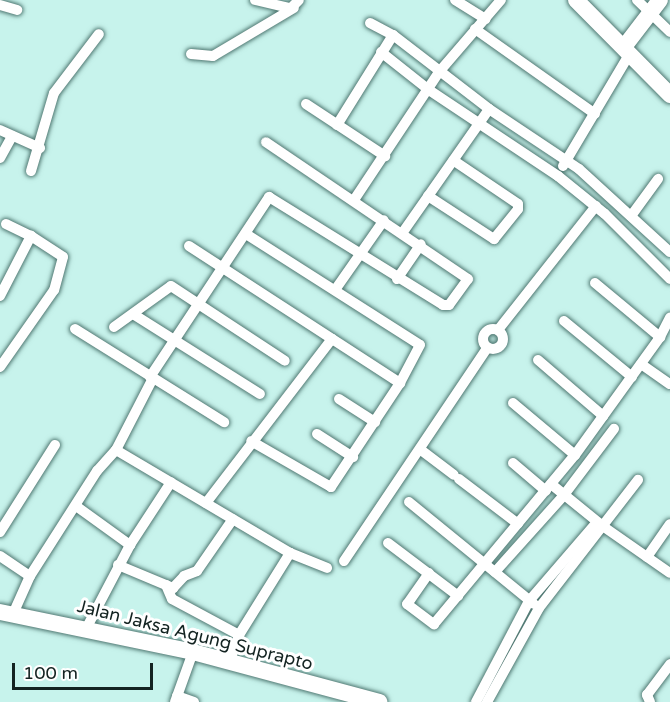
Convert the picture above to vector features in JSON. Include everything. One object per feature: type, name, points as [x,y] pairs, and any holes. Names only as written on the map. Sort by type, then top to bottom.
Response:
[{"type":"main road","points":[[576,0],[670,95]]},
{"type":"main road","points":[[627,50],[656,6]]},
{"type":"main road","name":"Jalan Jaksa Agung Suprapto","points":[[7,613],[87,627],[193,652],[378,702]]},
{"type":"street","points":[[255,0],[297,4]]},
{"type":"street","points":[[455,0],[485,19]]},
{"type":"street","points":[[354,200],[439,72],[501,0]]},
{"type":"street","points":[[637,0],[656,6],[670,32]]},
{"type":"street","points":[[191,54],[213,56],[297,4]]},
{"type":"street","points":[[0,5],[16,10]]},
{"type":"street","points":[[370,23],[393,35],[489,109],[591,178],[670,252]]},
{"type":"street","points":[[475,29],[595,114]]},
{"type":"street","points":[[31,171],[40,148],[54,93],[99,34]]},
{"type":"street","points":[[337,125],[393,35]]},
{"type":"street","points":[[557,175],[595,114],[627,50]]},
{"type":"street","points":[[381,52],[429,90],[557,175],[605,214],[670,279]]},
{"type":"street","points":[[306,104],[385,156]]},
{"type":"street","points":[[403,232],[489,109]]},
{"type":"street","points":[[0,130],[40,148]]},
{"type":"street","points":[[0,158],[12,136]]},
{"type":"street","points":[[7,613],[76,506],[116,450],[152,377],[272,197],[358,255],[447,306],[468,279],[421,244],[266,142]]},
{"type":"street","points":[[428,196],[494,239],[518,209],[518,204],[453,160]]},
{"type":"street","points":[[581,194],[591,178]]},
{"type":"street","points":[[631,216],[658,179]]},
{"type":"street","points":[[605,214],[615,201]]},
{"type":"street","points":[[344,561],[421,450],[487,348],[483,335],[488,330],[498,330],[596,206]]},
{"type":"street","points":[[335,290],[384,220]]},
{"type":"street","points":[[0,367],[54,290],[63,262],[63,257],[31,236],[6,224]]},
{"type":"street","points":[[246,234],[420,345],[400,383],[375,422],[352,457],[327,488],[251,441]]},
{"type":"street","points":[[0,296],[31,236]]},
{"type":"street","points":[[397,279],[421,244]]},
{"type":"street","points":[[189,246],[400,383]]},
{"type":"street","points":[[595,283],[660,338]]},
{"type":"street","points":[[114,327],[168,286],[285,361]]},
{"type":"street","points":[[133,314],[260,394]]},
{"type":"street","points":[[429,573],[407,604],[432,624],[458,596],[574,455],[660,338],[670,317]]},
{"type":"street","points":[[564,321],[632,377]]},
{"type":"street","points":[[75,329],[224,422]]},
{"type":"street","points":[[206,503],[251,441],[332,339]]},
{"type":"street","points":[[538,360],[603,416]]},
{"type":"street","points":[[641,364],[670,384]]},
{"type":"street","points":[[339,399],[375,422]]},
{"type":"street","points":[[513,403],[574,455]]},
{"type":"street","points":[[495,572],[564,495],[614,429]]},
{"type":"street","points":[[317,434],[352,457]]},
{"type":"street","points":[[0,532],[55,445]]},
{"type":"street","points":[[116,450],[290,553],[327,568]]},
{"type":"street","points":[[421,450],[518,524]]},
{"type":"street","points":[[513,463],[548,488],[564,495],[600,525],[670,573]]},
{"type":"street","points":[[476,702],[529,601],[600,525],[638,480]]},
{"type":"street","points":[[87,627],[130,544],[171,482]]},
{"type":"street","points":[[409,502],[539,608]]},
{"type":"street","points":[[76,506],[130,544]]},
{"type":"street","points":[[118,565],[174,587],[184,576],[196,571],[233,519]]},
{"type":"street","points":[[647,557],[670,524]]},
{"type":"street","points":[[488,702],[539,608],[600,525]]},
{"type":"street","points":[[388,543],[458,596]]},
{"type":"street","points":[[229,663],[239,636],[290,553]]},
{"type":"street","points":[[0,556],[30,576]]},
{"type":"street","points":[[166,585],[172,599],[239,636]]},
{"type":"street","points":[[193,652],[176,699],[194,702]]},
{"type":"street","points":[[650,702],[647,695],[670,664]]}]
